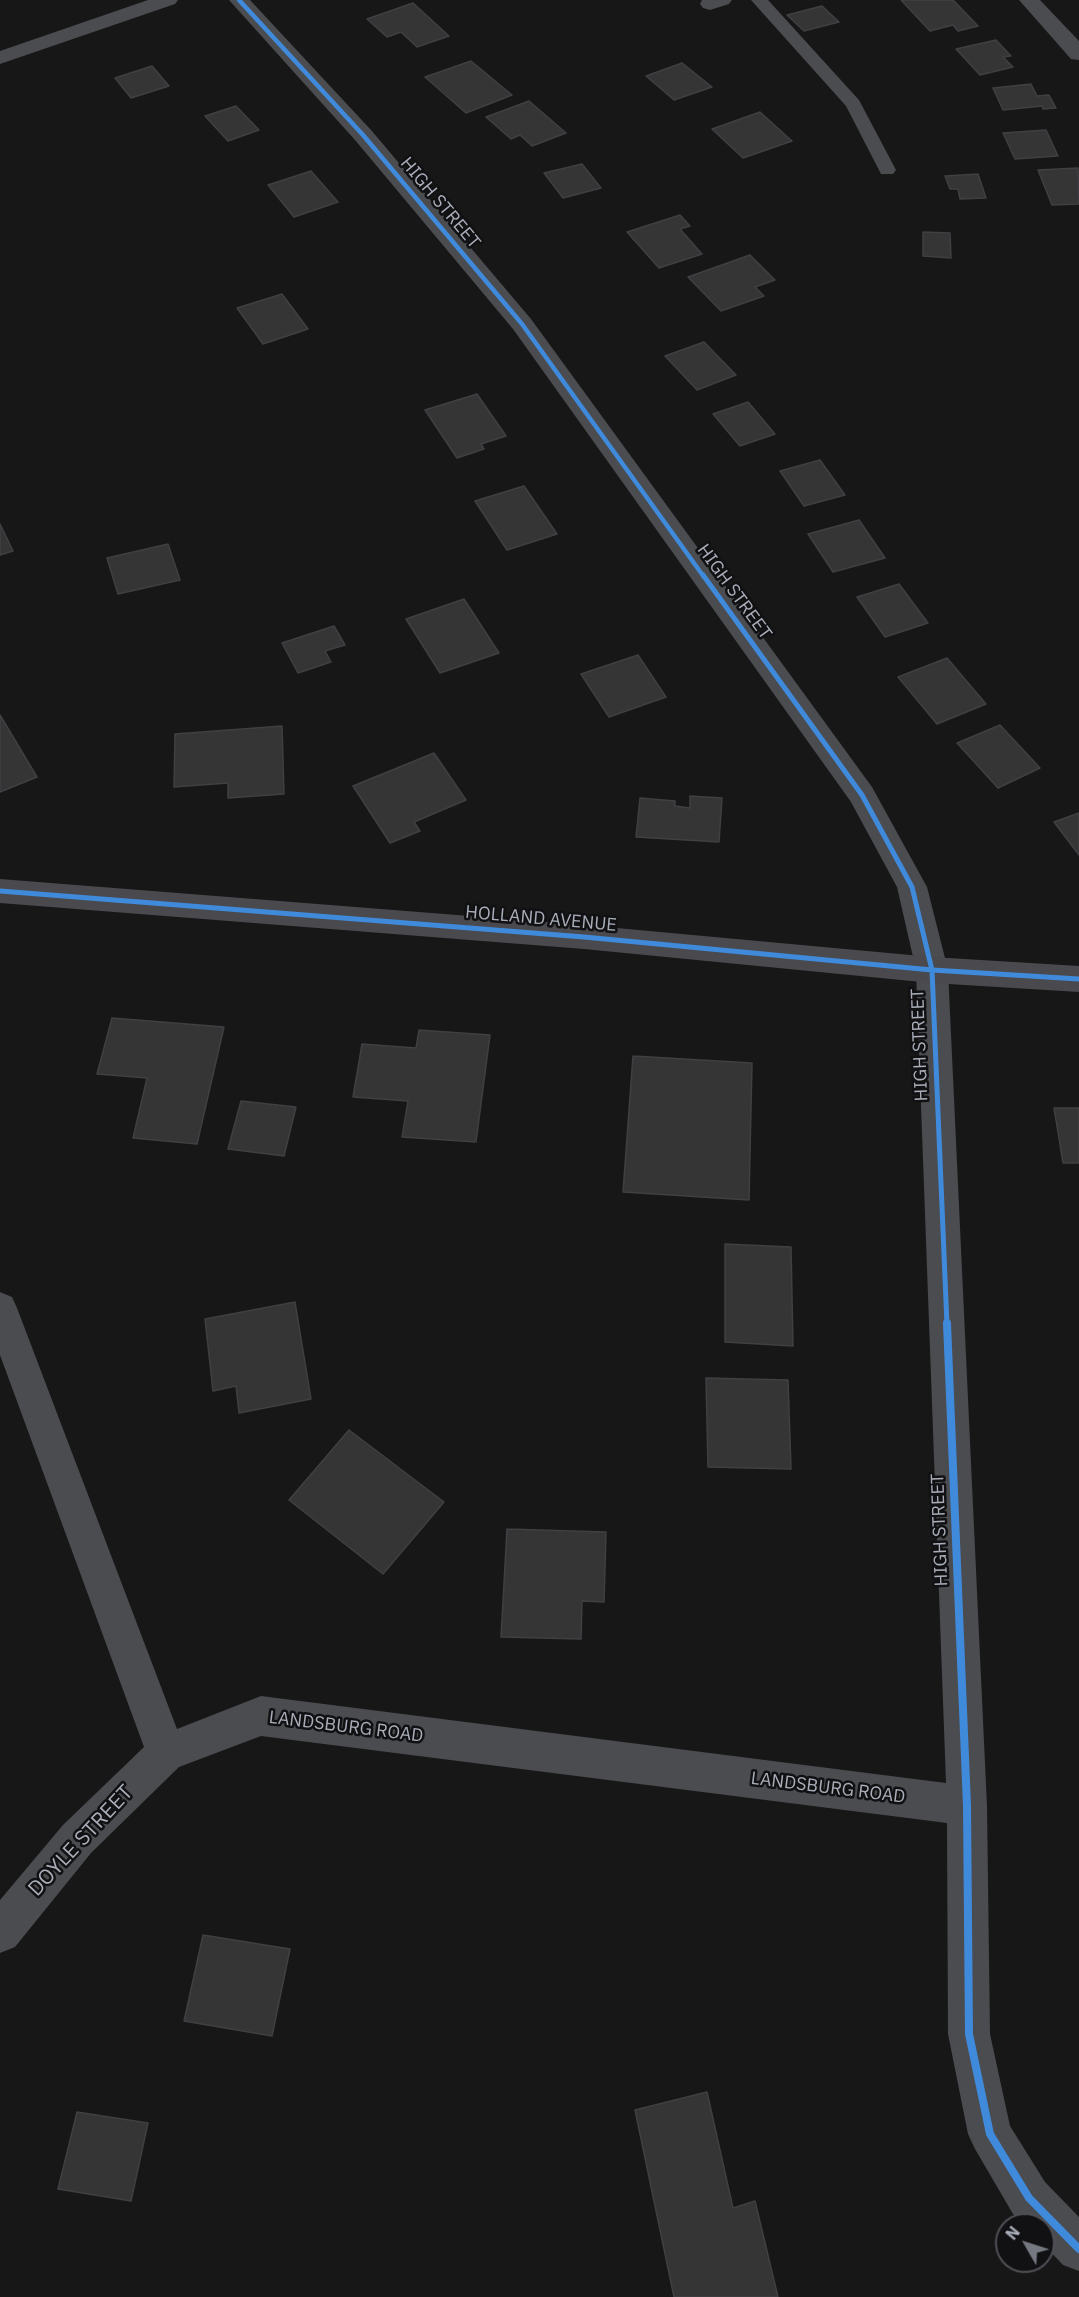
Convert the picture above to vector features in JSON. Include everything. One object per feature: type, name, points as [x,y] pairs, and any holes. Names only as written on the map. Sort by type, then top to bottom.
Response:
[{"type":"street","points":[[0,58],[168,0]]},
{"type":"street","name":"HIGH STREET","points":[[239,0],[363,135],[522,324],[862,795],[912,887],[932,970],[967,1806],[969,2034],[990,2134],[1029,2198],[1079,2249]]},
{"type":"street","points":[[1029,0],[1079,54]]},
{"type":"street","name":"HOLLAND AVENUE","points":[[0,891],[584,937],[932,970],[1079,979]]},
{"type":"street","points":[[0,1308],[166,1753]]},
{"type":"street","name":"LANDSBURG ROAD","points":[[166,1753],[261,1716],[967,1806]]},
{"type":"street","name":"DOYLE STREET","points":[[0,1932],[77,1839],[166,1753]]},
{"type":"lane","points":[[759,0],[853,104],[887,170]]},
{"type":"building","points":[[901,0],[953,0],[978,26],[958,31],[953,25],[930,31]]},
{"type":"building","points":[[413,3],[449,36],[417,47],[401,32],[387,37],[367,19]]},
{"type":"building","points":[[822,6],[839,22],[804,31],[787,15]]},
{"type":"building","points":[[996,40],[1011,56],[1003,57],[1013,67],[980,75],[956,49]]},
{"type":"building","points":[[471,61],[512,95],[466,113],[425,77]]},
{"type":"building","points":[[682,63],[712,87],[674,100],[646,76]]},
{"type":"building","points":[[152,66],[169,86],[131,98],[115,78]]},
{"type":"building","points":[[1031,84],[1037,96],[1049,95],[1056,108],[1043,109],[1042,106],[1003,110],[993,88]]},
{"type":"building","points":[[529,101],[566,133],[532,146],[520,135],[511,139],[486,117]]},
{"type":"building","points":[[236,106],[259,130],[228,141],[205,116]]},
{"type":"building","points":[[760,112],[792,141],[743,158],[712,129]]},
{"type":"building","points":[[1046,130],[1058,156],[1015,159],[1003,133]]},
{"type":"building","points":[[582,164],[601,188],[563,198],[544,173]]},
{"type":"building","points":[[1078,168],[1079,204],[1052,205],[1038,170]]},
{"type":"building","points":[[311,171],[338,202],[294,217],[268,185]]},
{"type":"building","points":[[978,174],[986,198],[960,199],[958,189],[950,189],[945,176]]},
{"type":"building","points":[[680,215],[690,226],[680,229],[702,254],[659,268],[627,232]]},
{"type":"building","points":[[923,232],[950,233],[951,258],[923,256]]},
{"type":"building","points":[[750,255],[775,280],[755,287],[764,296],[721,311],[688,277]]},
{"type":"building","points":[[282,294],[308,329],[263,344],[237,308]]},
{"type":"building","points":[[704,342],[736,375],[697,390],[665,356]]},
{"type":"building","points":[[477,394],[506,436],[481,444],[484,449],[457,458],[425,410]]},
{"type":"building","points":[[748,402],[775,434],[740,446],[713,414]]},
{"type":"building","points":[[820,460],[845,495],[804,506],[780,471]]},
{"type":"building","points":[[524,486],[557,534],[507,550],[475,501]]},
{"type":"building","points":[[859,520],[885,558],[833,572],[808,534]]},
{"type":"building","points":[[0,524],[13,551],[0,555]]},
{"type":"building","points":[[168,544],[180,580],[118,594],[107,558]]},
{"type":"building","points":[[899,584],[928,623],[885,637],[857,597]]},
{"type":"building","points":[[464,599],[499,653],[440,673],[406,619]]},
{"type":"building","points":[[334,626],[345,645],[325,651],[331,662],[298,673],[282,643]]},
{"type":"building","points":[[638,655],[666,697],[609,717],[581,674]]},
{"type":"building","points":[[947,658],[986,704],[937,724],[898,677]]},
{"type":"building","points":[[0,715],[37,777],[0,792]]},
{"type":"building","points":[[1000,725],[1040,768],[998,788],[957,743]]},
{"type":"building","points":[[282,726],[284,794],[228,798],[228,783],[174,787],[175,734]]},
{"type":"building","points":[[434,753],[466,800],[414,822],[420,831],[390,843],[353,786]]},
{"type":"building","points":[[690,796],[722,798],[719,842],[636,837],[640,798],[675,801],[675,806],[690,808]]},
{"type":"building","points":[[1079,813],[1079,855],[1054,822]]},
{"type":"building","points":[[112,1018],[224,1027],[197,1144],[133,1138],[147,1078],[97,1074]]},
{"type":"building","points":[[419,1030],[490,1035],[476,1142],[402,1137],[408,1101],[353,1097],[362,1044],[416,1048]]},
{"type":"building","points":[[633,1056],[752,1063],[749,1200],[623,1192]]},
{"type":"building","points":[[241,1101],[296,1107],[284,1156],[228,1149]]},
{"type":"building","points":[[1054,1108],[1079,1108],[1079,1163],[1063,1163]]},
{"type":"building","points":[[725,1244],[791,1247],[793,1346],[725,1342]]},
{"type":"building","points":[[295,1302],[311,1399],[239,1413],[236,1386],[213,1391],[205,1319]]},
{"type":"building","points":[[706,1378],[788,1380],[791,1469],[708,1467]]},
{"type":"building","points":[[349,1430],[444,1502],[383,1574],[289,1500]]},
{"type":"building","points":[[507,1529],[606,1532],[604,1602],[582,1601],[581,1639],[501,1637]]},
{"type":"building","points":[[203,1935],[290,1949],[272,2036],[184,2021]]},
{"type":"building","points":[[707,2092],[733,2208],[755,2201],[778,2297],[674,2297],[635,2110]]},
{"type":"building","points":[[77,2112],[148,2123],[131,2201],[58,2189]]},
{"type":"cycle path","points":[[239,0],[363,135],[522,324],[862,795],[912,887],[932,970],[967,1806],[969,2034],[990,2134],[1029,2198],[1079,2249]]},
{"type":"cycle path","points":[[0,891],[584,937],[932,970],[1079,979]]}]
